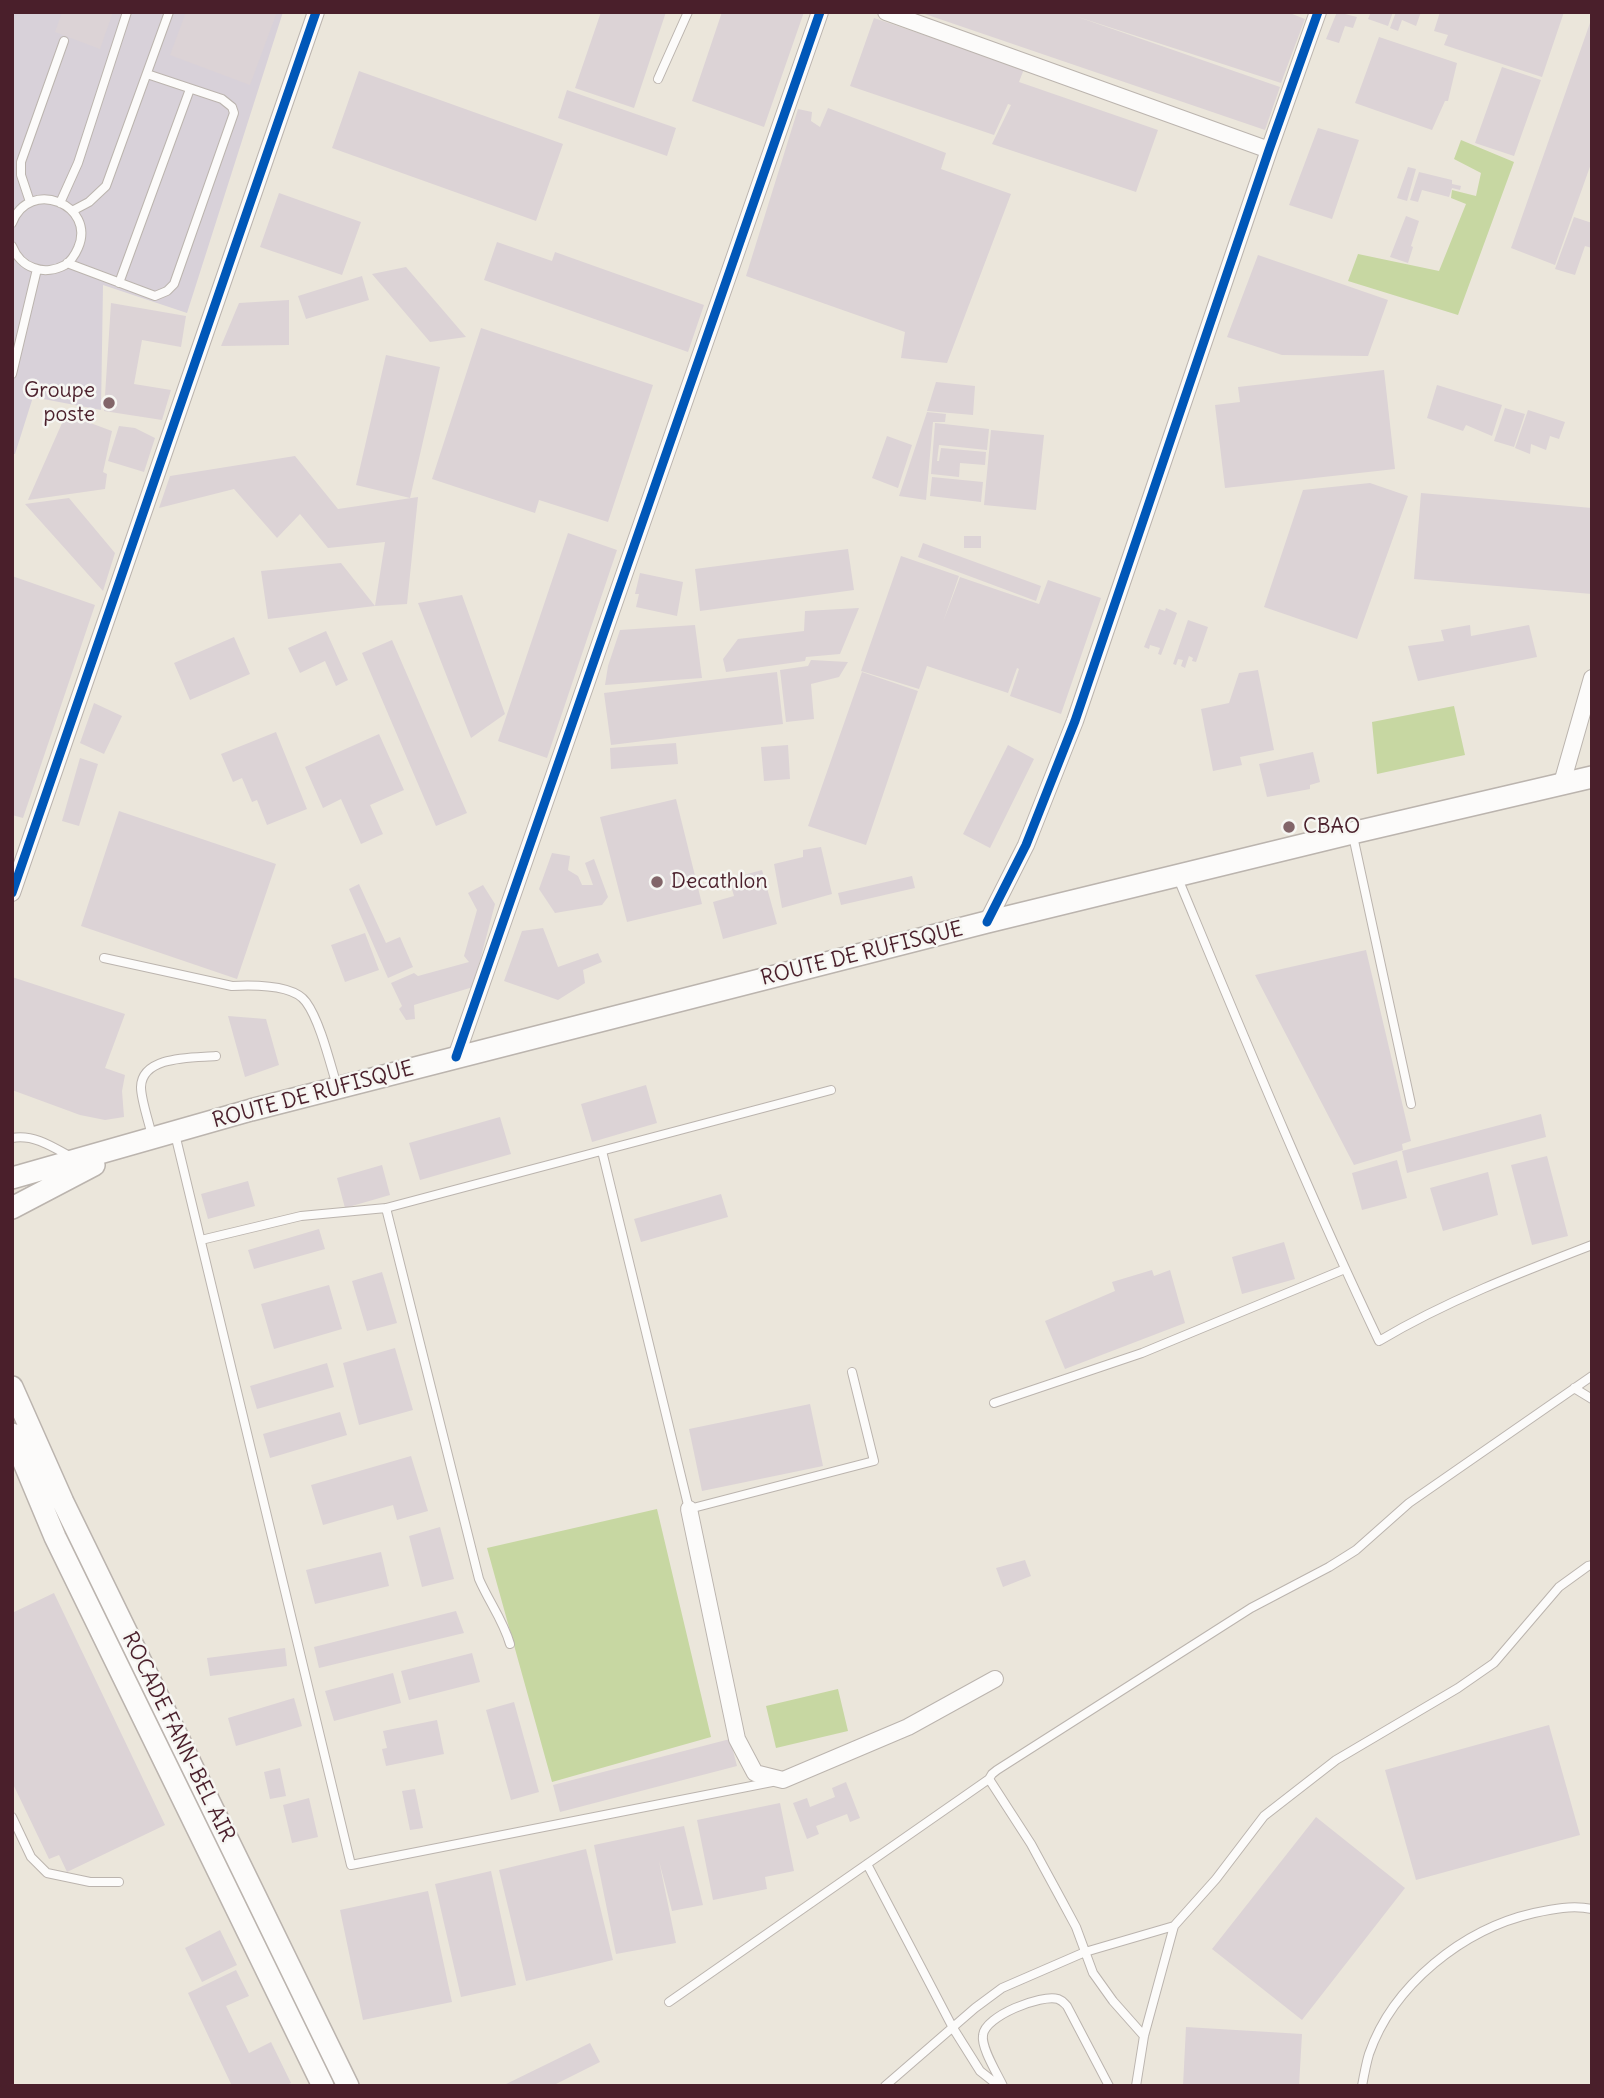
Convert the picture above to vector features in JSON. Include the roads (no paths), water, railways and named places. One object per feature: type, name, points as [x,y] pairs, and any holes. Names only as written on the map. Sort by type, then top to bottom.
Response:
[{"type":"main road","name":"ROUTE DE RUFISQUE","points":[[12,1178],[337,1088],[987,922],[1592,777]]},
{"type":"main road","name":"ROUTE DE RUFISQUE","points":[[12,1208],[144,1141]]},
{"type":"main road","name":"ROCADE FANN-BEL AIR","points":[[12,1387],[63,1502],[348,2086]]},
{"type":"main road","name":"ROCADE FANN-BEL AIR","points":[[12,1434],[55,1536],[323,2086]]},
{"type":"street","points":[[12,893],[316,12]]},
{"type":"street","points":[[456,1057],[820,12]]},
{"type":"street","points":[[886,12],[1269,150]]},
{"type":"street","points":[[987,922],[1026,845],[1075,721],[1318,12]]},
{"type":"street","points":[[1562,783],[1587,707],[1592,678]]},
{"type":"street","points":[[689,1509],[737,1739],[755,1773],[783,1780],[908,1727],[995,1679]]},
{"type":"lane","points":[[60,203],[78,163],[127,12]]},
{"type":"lane","points":[[72,211],[89,202],[106,186],[169,12]]},
{"type":"lane","points":[[658,79],[688,12]]},
{"type":"lane","points":[[30,202],[21,175],[21,162],[64,41]]},
{"type":"lane","points":[[67,263],[155,296],[167,291],[174,284],[234,113],[232,107],[222,99],[147,74]]},
{"type":"lane","points":[[119,283],[190,89]]},
{"type":"lane","points":[[12,223],[20,209],[30,202],[52,199],[72,211],[81,232],[75,255],[56,269],[37,269],[23,262],[13,250]]},
{"type":"lane","points":[[12,374],[37,269]]},
{"type":"lane","points":[[1352,833],[1411,1104]]},
{"type":"lane","points":[[1177,876],[1345,1269],[1379,1340],[1454,1302],[1592,1245]]},
{"type":"lane","points":[[104,958],[232,986],[253,985],[296,994],[306,1001],[337,1088]]},
{"type":"lane","points":[[144,1141],[141,1086],[149,1067],[158,1063],[216,1056]]},
{"type":"lane","points":[[201,1240],[301,1216],[386,1209],[831,1090]]},
{"type":"lane","points":[[174,1131],[351,1865],[783,1780]]},
{"type":"lane","points":[[12,1138],[42,1141],[76,1160]]},
{"type":"lane","points":[[601,1151],[689,1509],[874,1461],[852,1372]]},
{"type":"lane","points":[[386,1209],[478,1579],[502,1620],[510,1644]]},
{"type":"lane","points":[[994,1403],[1142,1353],[1345,1269]]},
{"type":"lane","points":[[669,2002],[989,1779],[998,1770],[1251,1608],[1356,1550],[1409,1503],[1592,1376]]},
{"type":"lane","points":[[1574,1388],[1592,1399]]},
{"type":"lane","points":[[1136,2086],[1144,2036],[1174,1926],[1216,1878],[1264,1816],[1336,1760],[1458,1688],[1494,1663],[1559,1587],[1592,1565]]},
{"type":"lane","points":[[989,1779],[1031,1844],[1076,1927],[1093,1973],[1144,2036]]},
{"type":"lane","points":[[12,1817],[32,1857],[47,1873],[90,1882],[119,1882]]},
{"type":"lane","points":[[867,1864],[954,2028],[980,2071],[1001,2086]]},
{"type":"lane","points":[[1362,2086],[1368,2056],[1384,2021],[1435,1962],[1482,1931],[1517,1917],[1577,1906],[1592,1909]]},
{"type":"lane","points":[[885,2086],[1002,1988],[1085,1951],[1174,1926]]},
{"type":"lane","points":[[1001,2086],[983,2043],[984,2031],[988,2024],[1003,2014],[1048,1998],[1058,1999],[1067,2006],[1109,2086]]},
{"type":"place","name":"Groupe poste","points":[[109,403]]},
{"type":"place","name":"CBAO","points":[[1289,827]]},
{"type":"place","name":"Decathlon","points":[[657,882]]}]
